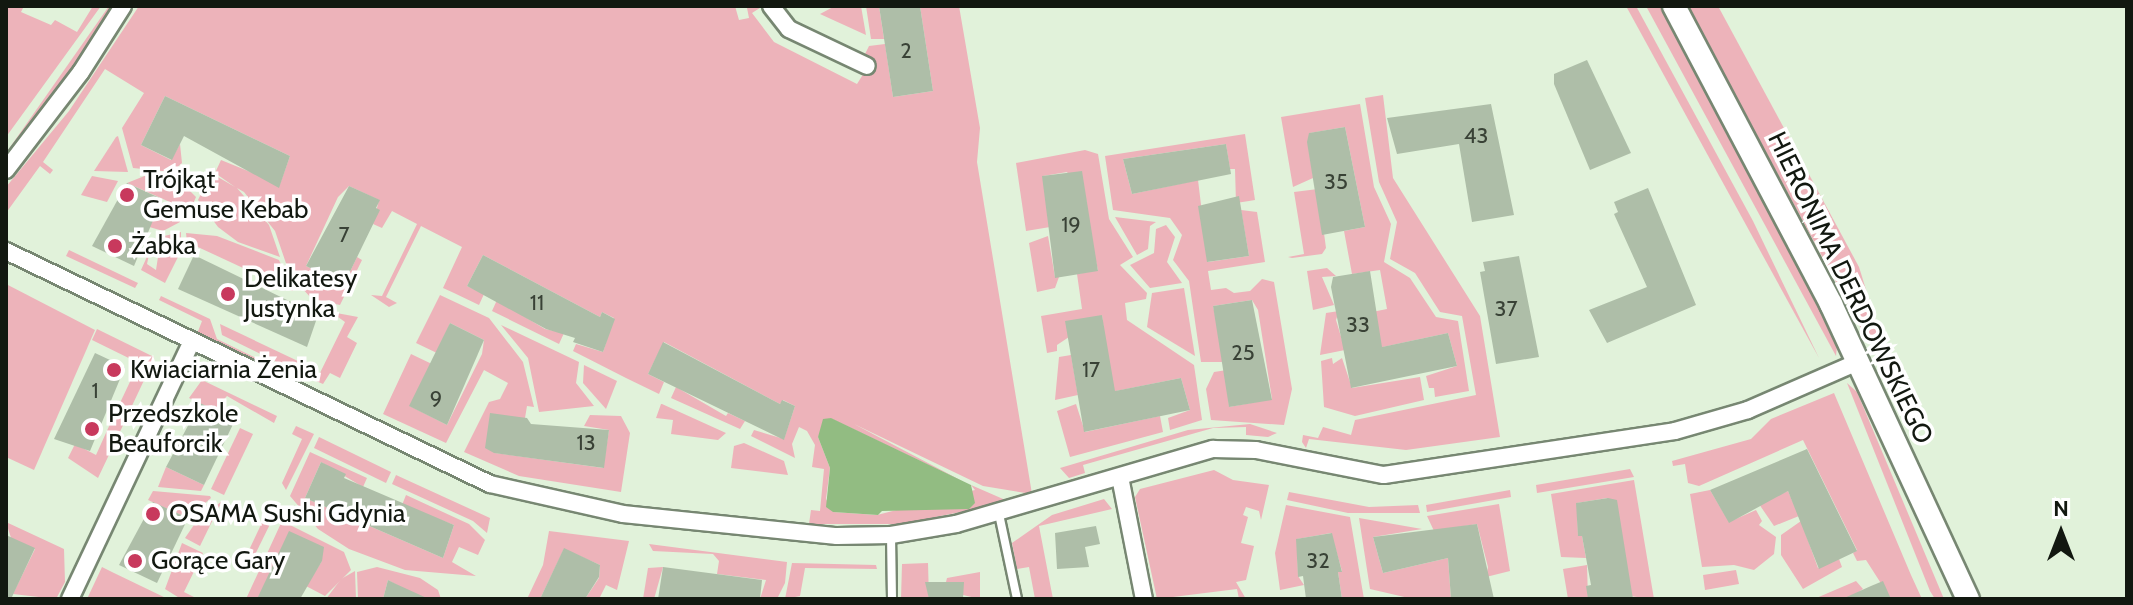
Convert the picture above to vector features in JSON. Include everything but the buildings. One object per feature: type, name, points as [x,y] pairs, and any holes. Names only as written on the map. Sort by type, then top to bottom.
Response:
[{"type":"main road","name":"HIERONIMA DERDOWSKIEGO","points":[[1674,6],[1777,195],[1968,599]]},
{"type":"street","points":[[6,170],[81,72],[123,6]]},
{"type":"street","points":[[771,6],[789,29],[867,66]]},
{"type":"street","points":[[6,251],[490,484],[645,517],[837,536],[891,535],[999,514],[1229,448],[1348,472],[1430,471],[1695,426],[1858,362]]},
{"type":"street","points":[[70,599],[192,341]]},
{"type":"street","points":[[1120,477],[1144,599]]},
{"type":"lane","points":[[999,514],[1017,599]]},
{"type":"lane","points":[[891,535],[892,599]]},
{"type":"shaded area","points":[[6,6],[24,6],[21,12],[51,25],[55,20],[77,32],[93,6],[101,6],[6,137]]},
{"type":"shaded area","points":[[109,6],[113,6],[84,52],[6,153]]},
{"type":"shaded area","points":[[139,6],[735,6],[739,20],[749,18],[747,8],[763,6],[752,13],[774,42],[857,84],[872,60],[864,56],[869,46],[885,44],[893,97],[933,91],[920,6],[959,6],[980,128],[977,162],[1032,494],[983,486],[854,424],[964,482],[830,418],[818,437],[830,468],[826,499],[833,512],[877,515],[975,490],[971,485],[1010,502],[901,524],[809,524],[811,510],[820,511],[824,469],[812,467],[815,445],[807,431],[799,427],[792,444],[795,458],[751,436],[754,430],[784,439],[795,406],[783,400],[780,404],[664,342],[648,374],[664,382],[659,394],[573,351],[576,344],[603,352],[614,318],[602,312],[600,317],[483,255],[467,286],[484,294],[479,305],[443,288],[462,247],[421,226],[386,297],[397,303],[389,307],[371,295],[382,296],[417,224],[392,211],[382,228],[373,224],[379,200],[349,186],[338,197],[306,266],[344,284],[357,257],[362,260],[340,305],[312,299],[290,275],[275,231],[244,192],[237,188],[269,225],[280,257],[238,242],[218,227],[198,200],[211,173],[235,187],[215,173],[221,160],[280,184],[290,156],[165,96],[141,145],[171,160],[180,144],[182,163],[172,172],[133,168],[122,128],[144,93],[105,69],[43,162],[53,170],[50,174],[40,166],[6,213],[6,187],[69,111]]},
{"type":"shaded area","points":[[835,6],[861,6],[866,35],[820,14]]},
{"type":"shaded area","points":[[866,6],[879,6],[884,39],[871,39]]},
{"type":"shaded area","points":[[1626,6],[1636,6],[1753,221],[1819,358]]},
{"type":"shaded area","points":[[1646,6],[1660,6],[1757,184],[1837,346],[1836,356]]},
{"type":"shaded area","points":[[1687,6],[1718,6],[1859,267],[1881,338],[1865,336]]},
{"type":"shaded area","points":[[1383,95],[1393,178],[1480,316],[1500,437],[1406,450],[1309,439],[1306,448],[1302,442],[1303,435],[1318,438],[1323,427],[1351,435],[1355,420],[1476,395],[1462,316],[1440,312],[1415,273],[1390,259],[1397,222],[1379,182],[1365,98]]},
{"type":"shaded area","points":[[1360,104],[1374,187],[1391,224],[1384,262],[1410,278],[1436,317],[1458,321],[1469,391],[1435,397],[1434,388],[1429,388],[1426,376],[1457,366],[1448,333],[1378,348],[1372,312],[1387,309],[1380,270],[1352,274],[1344,231],[1365,227],[1345,127],[1310,133],[1313,178],[1293,187],[1281,117]]},
{"type":"shaded area","points":[[1245,134],[1255,200],[1236,203],[1235,169],[1230,169],[1226,144],[1123,159],[1132,194],[1198,180],[1208,262],[1249,256],[1241,210],[1257,212],[1265,262],[1208,271],[1211,290],[1226,288],[1234,293],[1250,291],[1262,279],[1274,282],[1292,389],[1284,425],[1211,420],[1206,389],[1214,372],[1227,370],[1229,407],[1272,399],[1258,310],[1252,300],[1213,306],[1226,362],[1201,362],[1189,281],[1173,260],[1182,235],[1170,218],[1113,210],[1105,156]]},
{"type":"shaded area","points":[[116,137],[128,172],[94,171]]},
{"type":"shaded area","points":[[1085,150],[1098,154],[1109,219],[1133,257],[1120,265],[1147,293],[1146,299],[1125,303],[1127,320],[1194,365],[1202,420],[1170,430],[1168,418],[1190,410],[1181,378],[1111,392],[1102,315],[1057,345],[1057,351],[1047,353],[1041,316],[1082,309],[1077,274],[1098,270],[1084,212],[1087,202],[1067,172],[1043,176],[1050,227],[1026,231],[1016,163]]},
{"type":"shaded area","points":[[147,175],[184,185],[196,197],[190,211],[127,183]]},
{"type":"shaded area","points":[[92,176],[118,181],[107,202],[81,195]]},
{"type":"shaded area","points":[[1318,189],[1326,248],[1322,254],[1288,257],[1304,254],[1294,192]]},
{"type":"shaded area","points":[[162,210],[180,216],[180,222],[163,231],[146,226]]},
{"type":"shaded area","points":[[1115,217],[1156,222],[1150,226],[1148,249],[1137,255]]},
{"type":"shaded area","points":[[1166,225],[1175,237],[1167,262],[1182,283],[1150,288],[1130,265],[1154,253],[1156,229]]},
{"type":"shaded area","points":[[181,232],[181,251],[165,283],[141,270],[150,250],[147,264],[156,270],[158,257],[170,245],[164,240],[153,245],[160,237]]},
{"type":"shaded area","points":[[186,233],[217,236],[279,260],[293,291],[187,242]]},
{"type":"shaded area","points":[[1048,236],[1055,277],[1059,277],[1055,288],[1037,292],[1029,243]]},
{"type":"shaded area","points":[[69,250],[138,283],[135,288],[66,256]]},
{"type":"shaded area","points":[[1327,268],[1336,276],[1322,277],[1334,305],[1313,310],[1307,271]]},
{"type":"shaded area","points":[[6,284],[95,330],[34,470],[6,457]]},
{"type":"shaded area","points":[[1184,288],[1195,356],[1147,327],[1152,293]]},
{"type":"shaded area","points":[[440,295],[489,318],[523,362],[534,407],[527,406],[525,418],[495,453],[603,468],[609,430],[584,426],[590,415],[621,416],[630,433],[621,492],[519,476],[464,452],[489,402],[500,399],[508,383],[484,370],[446,443],[383,414],[411,354],[434,365],[410,406],[447,425],[482,354],[484,340],[450,323],[439,354],[416,343]]},
{"type":"shaded area","points":[[161,296],[210,319],[217,339],[299,379],[197,334],[202,321],[159,300]]},
{"type":"shaded area","points":[[497,300],[545,329],[564,333],[559,344],[492,311]]},
{"type":"shaded area","points":[[1339,311],[1336,320],[1345,350],[1320,355],[1326,313]]},
{"type":"shaded area","points":[[331,312],[358,317],[347,337],[357,343],[340,378],[330,373],[323,384],[316,381],[345,322]]},
{"type":"shaded area","points":[[220,324],[300,362],[295,371],[222,335]]},
{"type":"shaded area","points":[[501,325],[579,362],[576,383],[594,406],[539,412],[528,358]]},
{"type":"shaded area","points":[[97,329],[154,357],[149,368],[92,340]]},
{"type":"shaded area","points":[[1071,355],[1078,395],[1055,400],[1059,357]]},
{"type":"shaded area","points":[[1332,358],[1333,364],[1342,358],[1352,388],[1420,377],[1424,400],[1355,416],[1324,407],[1321,361]]},
{"type":"shaded area","points":[[584,365],[617,381],[606,409],[583,383]]},
{"type":"shaded area","points":[[136,369],[147,374],[130,410],[119,405]]},
{"type":"shaded area","points":[[202,380],[277,416],[274,423],[227,396],[214,410],[189,398]]},
{"type":"shaded area","points":[[1847,383],[1857,392],[1944,599],[1935,599],[1930,591]]},
{"type":"shaded area","points":[[676,387],[726,416],[728,413],[745,421],[740,429],[671,398]]},
{"type":"shaded area","points":[[1834,393],[1922,599],[1891,599],[1866,560],[1857,561],[1853,553],[1857,550],[1803,440],[1699,486],[1688,483],[1685,464],[1673,466],[1672,461],[1751,439],[1771,419]]},
{"type":"shaded area","points":[[661,404],[726,433],[718,440],[671,434],[673,420],[656,418]]},
{"type":"shaded area","points":[[1076,404],[1085,432],[1160,416],[1163,432],[1070,457],[1057,411]]},
{"type":"shaded area","points":[[115,413],[126,419],[98,478],[68,458],[75,444],[96,455]]},
{"type":"shaded area","points":[[831,418],[971,485],[975,503],[969,509],[882,511],[878,515],[833,512],[826,507],[830,468],[818,437],[823,419]]},
{"type":"shaded area","points":[[1250,424],[1277,433],[1268,437],[1246,435],[1246,427],[1213,428],[1083,465],[1085,473],[1069,478],[1060,468],[1188,430]]},
{"type":"shaded area","points":[[296,426],[314,434],[286,490],[282,483],[302,439],[292,434]]},
{"type":"shaded area","points":[[240,428],[253,434],[224,495],[211,489]]},
{"type":"shaded area","points":[[319,437],[391,472],[386,483],[314,448]]},
{"type":"shaded area","points":[[744,443],[784,461],[788,475],[731,468],[734,446]]},
{"type":"shaded area","points":[[310,452],[367,478],[363,487],[321,462],[305,498],[443,558],[454,525],[402,505],[406,495],[469,524],[485,540],[478,555],[459,547],[452,562],[476,576],[405,570],[349,549],[318,529],[290,496]]},
{"type":"shaded area","points":[[166,467],[204,485],[201,491],[158,487]]},
{"type":"shaded area","points":[[1630,469],[1634,477],[1537,493],[1536,485]]},
{"type":"shaded area","points":[[1214,470],[1233,480],[1269,485],[1261,520],[1259,511],[1246,507],[1243,515],[1248,517],[1241,543],[1254,546],[1246,580],[1236,582],[1246,599],[1239,599],[1237,589],[1157,599],[1135,497],[1140,489]]},
{"type":"shaded area","points":[[396,475],[490,518],[487,533],[473,521],[392,484]]},
{"type":"shaded area","points":[[1634,480],[1654,599],[1629,596],[1628,570],[1607,498],[1577,503],[1578,536],[1582,536],[1586,558],[1561,557],[1551,494]]},
{"type":"shaded area","points":[[1510,490],[1511,497],[1427,512],[1426,505]]},
{"type":"shaded area","points":[[1710,490],[1729,522],[1756,510],[1762,521],[1759,525],[1776,537],[1774,554],[1754,570],[1734,565],[1702,567],[1690,494]]},
{"type":"shaded area","points":[[153,491],[211,498],[188,518],[148,500]]},
{"type":"shaded area","points":[[1788,491],[1799,516],[1774,526],[1759,504]]},
{"type":"shaded area","points":[[1289,492],[1369,507],[1418,505],[1420,513],[1348,513],[1287,500]]},
{"type":"shaded area","points":[[1104,499],[1112,509],[1039,526],[1053,599],[1035,599],[1029,567],[1017,569],[1012,543],[1052,515]]},
{"type":"shaded area","points":[[222,501],[200,546],[185,538],[196,522]]},
{"type":"shaded area","points":[[1499,504],[1510,571],[1486,577],[1488,567],[1477,524],[1434,531],[1427,516]]},
{"type":"shaded area","points":[[1286,505],[1350,517],[1364,599],[1342,599],[1338,572],[1342,571],[1331,533],[1297,539],[1298,576],[1304,585],[1280,590],[1275,553]]},
{"type":"shaded area","points":[[266,514],[274,516],[248,569],[241,567]]},
{"type":"shaded area","points":[[1359,518],[1422,529],[1373,537],[1383,573],[1448,558],[1451,599],[1413,599],[1370,589]]},
{"type":"shaded area","points":[[282,521],[344,552],[351,570],[325,596],[306,586],[322,561],[257,599],[246,599]]},
{"type":"shaded area","points":[[1801,521],[1818,568],[1839,559],[1842,567],[1803,589],[1781,555],[1781,535]]},
{"type":"shaded area","points":[[6,522],[64,549],[65,582],[56,599],[13,594],[35,549],[12,541]]},
{"type":"shaded area","points":[[549,531],[629,541],[617,590],[606,585],[599,599],[585,599],[599,578],[600,565],[564,549],[540,599],[527,599],[543,565]]},
{"type":"shaded area","points":[[182,543],[203,553],[184,592],[198,599],[181,599],[165,589]]},
{"type":"shaded area","points":[[649,544],[787,562],[785,583],[777,599],[760,599],[766,580],[717,574],[719,561],[713,554],[653,551]]},
{"type":"shaded area","points":[[792,563],[876,565],[877,569],[805,568],[800,596],[785,599]]},
{"type":"shaded area","points":[[928,563],[929,599],[901,599],[902,564]]},
{"type":"shaded area","points":[[1587,565],[1588,599],[1568,599],[1563,569]]},
{"type":"shaded area","points":[[102,567],[114,573],[168,599],[87,599]]},
{"type":"shaded area","points":[[377,567],[420,578],[438,590],[441,599],[421,599],[388,580],[383,599],[358,599],[357,572]]},
{"type":"shaded area","points":[[663,567],[654,599],[643,599],[648,568]]},
{"type":"shaded area","points":[[1736,570],[1739,584],[1705,590],[1703,575]]},
{"type":"shaded area","points":[[355,571],[356,599],[326,599],[341,579]]},
{"type":"shaded area","points":[[980,572],[980,599],[963,595],[963,582],[946,582],[947,578]]},
{"type":"shaded area","points":[[1856,581],[1863,589],[1848,599],[1814,599]]},
{"type":"place","name":"Trójkąt Gemuse Kebab","points":[[127,195]]},
{"type":"place","name":"Żabka","points":[[115,246]]},
{"type":"place","name":"Delikatesy Justynka","points":[[228,294]]},
{"type":"place","name":"Kwiaciarnia Żenia","points":[[114,370]]},
{"type":"place","name":"Przedszkole Beauforcik","points":[[92,429]]},
{"type":"place","name":"OSAMA Sushi Gdynia","points":[[153,514]]},
{"type":"place","name":"Gorące Gary","points":[[135,561]]}]
